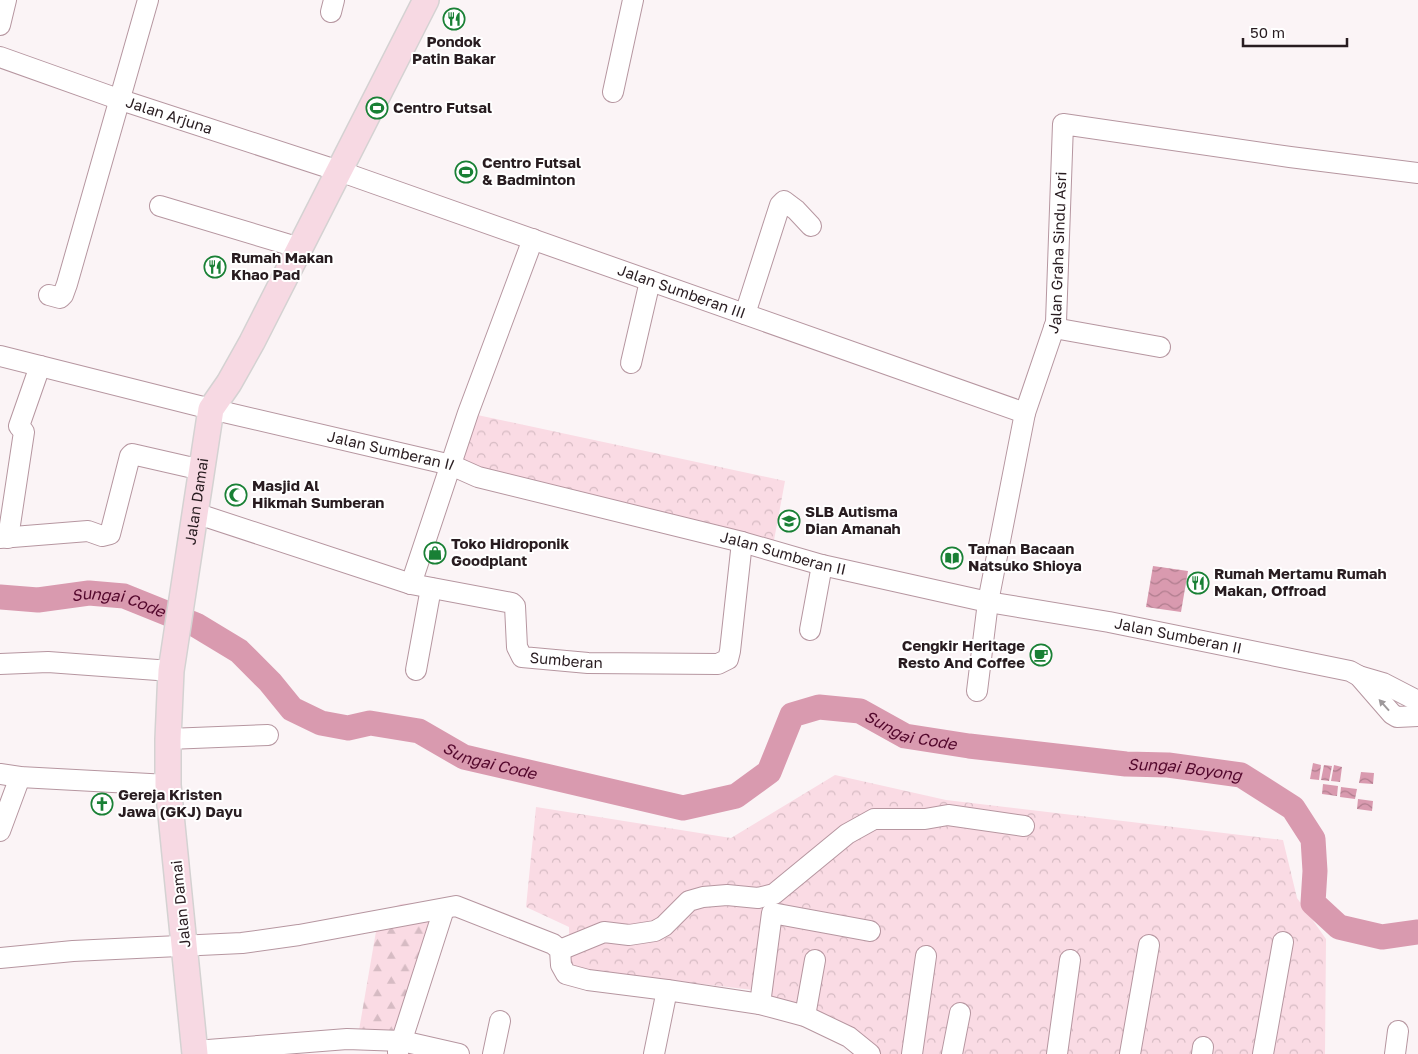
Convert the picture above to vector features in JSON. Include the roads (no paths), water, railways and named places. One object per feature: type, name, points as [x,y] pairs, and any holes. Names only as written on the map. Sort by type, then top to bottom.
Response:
[{"type":"main road","name":"Jalan Damai","points":[[195,1053],[168,785],[168,739],[170,670],[185,586],[211,409],[229,383],[300,248],[426,0]]},
{"type":"street","points":[[0,25],[6,0]]},
{"type":"street","points":[[49,295],[60,298],[67,284],[118,99],[148,0]]},
{"type":"street","points":[[613,92],[633,0]]},
{"type":"street","name":"Jalan Arjuna","points":[[0,57],[118,99],[339,171]]},
{"type":"street","name":"Jalan Graha Sindu Asri","points":[[977,692],[988,602],[1024,412],[1054,328],[1057,313],[1063,124],[1290,157],[1418,173]]},
{"type":"street","name":"Jalan Sumberan III","points":[[339,171],[1024,412]]},
{"type":"street","points":[[745,314],[780,206],[784,201],[789,203],[811,226]]},
{"type":"street","points":[[160,206],[300,248]]},
{"type":"street","points":[[411,584],[450,464],[533,240]]},
{"type":"street","points":[[631,363],[650,281]]},
{"type":"street","points":[[1054,328],[1160,347]]},
{"type":"street","name":"Jalan Sumberan II","points":[[0,356],[211,409],[450,464],[478,477],[742,542],[822,565],[988,602],[1138,628],[1350,671],[1359,676],[1382,683],[1418,701]]},
{"type":"street","points":[[40,366],[19,426],[24,432],[4,538],[88,531],[102,536],[110,534],[132,454],[202,470]]},
{"type":"street","name":"Sumberan","points":[[195,513],[411,584],[512,603],[515,606],[518,652],[529,659],[588,663],[718,664],[728,659],[742,542]]},
{"type":"street","points":[[810,630],[822,565]]},
{"type":"street","points":[[416,670],[431,588]]},
{"type":"street","points":[[0,664],[48,662],[170,670]]},
{"type":"street","points":[[1359,676],[1392,714],[1398,717],[1418,716]]},
{"type":"street","points":[[168,739],[268,735]]},
{"type":"street","points":[[0,774],[20,777],[168,785]]},
{"type":"street","points":[[0,832],[20,777]]},
{"type":"street","points":[[560,950],[604,932],[629,934],[655,931],[669,921],[683,905],[703,897],[758,898],[774,894],[834,844],[863,823],[874,818],[925,819],[948,816],[1024,826]]},
{"type":"street","points":[[0,958],[73,951],[234,944],[299,935],[456,906],[469,909],[510,929],[554,944],[560,950],[561,965],[566,974],[588,980],[760,1004],[805,1016],[849,1037],[867,1053]]},
{"type":"street","points":[[400,1048],[444,909]]},
{"type":"street","points":[[760,1004],[772,913],[870,931]]},
{"type":"street","points":[[1263,1054],[1283,942]]},
{"type":"street","points":[[1130,1054],[1149,945]]},
{"type":"street","points":[[912,1054],[926,956]]},
{"type":"street","points":[[805,1016],[815,960]]},
{"type":"street","points":[[1057,1054],[1070,960]]},
{"type":"street","points":[[654,1054],[667,990]]},
{"type":"street","points":[[952,1054],[960,1013]]},
{"type":"street","points":[[493,1054],[500,1021]]},
{"type":"street","points":[[1395,1054],[1398,1032]]},
{"type":"street","points":[[195,1053],[308,1041],[459,1054]]},
{"type":"water","points":[[1153,566],[1188,571],[1181,612],[1146,607]]},
{"type":"water","points":[[1313,763],[1321,765],[1319,780],[1310,779]]},
{"type":"water","points":[[1324,765],[1332,766],[1329,781],[1321,780]]},
{"type":"water","points":[[1334,765],[1342,767],[1340,782],[1331,781]]},
{"type":"water","points":[[1361,772],[1374,773],[1373,784],[1359,783]]},
{"type":"water","points":[[1323,784],[1338,786],[1337,796],[1322,794]]},
{"type":"water","points":[[1341,787],[1357,789],[1355,799],[1340,797]]},
{"type":"water","points":[[1358,799],[1373,801],[1372,811],[1357,809]]},
{"type":"waterway","name":"Sungai Code","points":[[0,597],[38,600],[89,593],[124,596],[196,625],[239,651],[270,682],[292,709],[321,723],[348,728],[370,723],[419,731],[464,757],[683,808],[736,796],[769,772],[792,715],[819,707],[860,711],[905,736],[969,746],[1126,764],[1168,765],[1241,775],[1293,808],[1313,839],[1315,871],[1313,903],[1339,927],[1382,937],[1418,932]]},
{"type":"place","name":"Pondok Patin Bakar","points":[[454,19]]},
{"type":"place","name":"Centro Futsal","points":[[377,108]]},
{"type":"place","name":"Centro Futsal & Badminton","points":[[466,172]]},
{"type":"place","name":"Rumah Makan Khao Pad","points":[[215,267]]},
{"type":"place","name":"Masjid Al Hikmah Sumberan","points":[[236,495]]},
{"type":"place","name":"SLB Autisma Dian Amanah","points":[[789,521]]},
{"type":"place","name":"Toko Hidroponik Goodplant","points":[[435,553]]},
{"type":"place","name":"Taman Bacaan Natsuko Shioya","points":[[952,558]]},
{"type":"place","name":"Rumah Mertamu Rumah Makan, Offroad","points":[[1198,583]]},
{"type":"place","name":"Cengkir Heritage Resto And Coffee","points":[[1041,655]]},
{"type":"place","name":"Gereja Kristen Jawa (GKJ) Dayu","points":[[102,804]]},
{"type":"water label","name":"Sungai Boyong","points":[[1183,771]]}]
